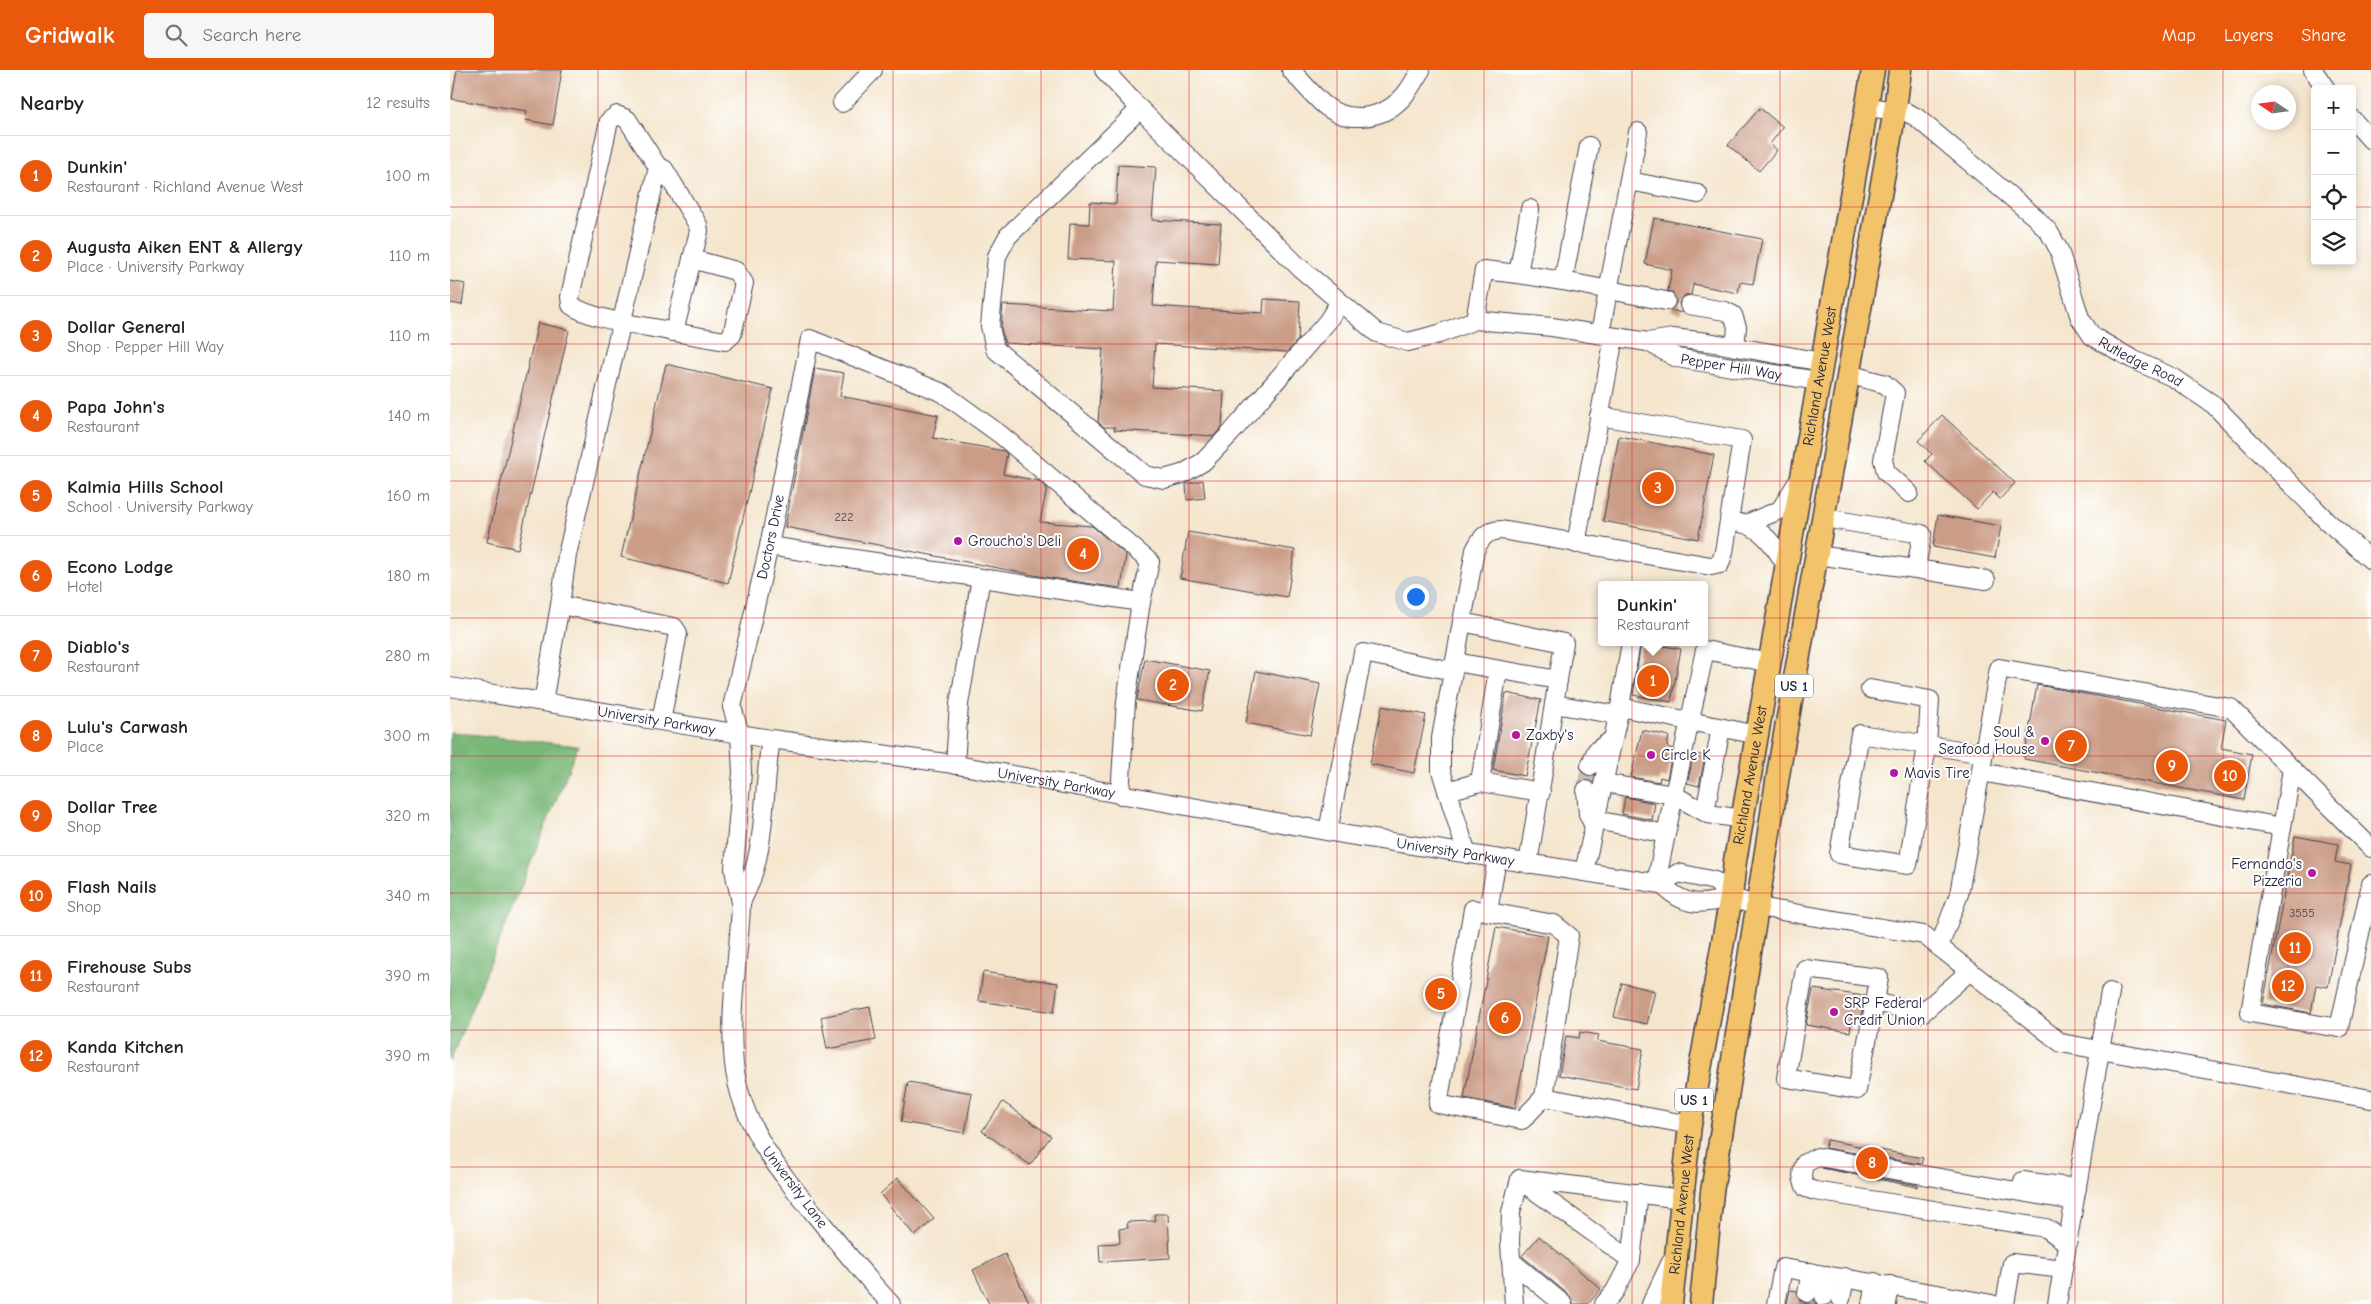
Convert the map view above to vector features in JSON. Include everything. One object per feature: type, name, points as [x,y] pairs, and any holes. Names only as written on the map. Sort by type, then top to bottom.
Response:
[{"type":"main road","name":"Richland Avenue West","points":[[1671,1304],[1690,1125],[1873,70]]},
{"type":"main road","name":"Richland Avenue West","points":[[1700,1304],[1712,1192],[1780,763],[1895,110],[1900,70]]},
{"type":"street","points":[[842,103],[873,70]]},
{"type":"street","points":[[1104,70],[1140,109],[1300,268],[1377,333],[1408,342],[1439,334],[1475,320],[1484,270],[1563,281],[1666,301]]},
{"type":"street","points":[[1291,70],[1324,105],[1340,114],[1357,117],[1372,116],[1394,106],[1403,98],[1421,70]]},
{"type":"street","points":[[2313,70],[2323,85]]},
{"type":"street","name":"Rutledge Road","points":[[1867,107],[1895,110],[1916,117],[2040,222],[2059,250],[2080,318],[2092,336],[2132,359],[2174,378],[2214,405],[2327,521],[2371,560]]},
{"type":"street","points":[[1140,109],[1008,236],[997,256],[990,326],[995,349],[1145,475],[1164,479],[1182,474],[1208,456],[1231,433],[1327,322],[1340,302]]},
{"type":"street","points":[[674,332],[692,259],[699,231],[698,225],[664,169],[658,167],[627,119],[617,115],[610,121],[570,297],[571,305],[580,312],[674,332],[725,342],[732,335],[744,283],[736,271],[692,259]]},
{"type":"street","points":[[2356,123],[2371,140]]},
{"type":"street","points":[[1576,544],[1599,416],[1607,336],[1608,290],[1638,132]]},
{"type":"street","points":[[1563,281],[1589,146]]},
{"type":"street","points":[[542,702],[567,555],[658,167]]},
{"type":"street","points":[[1629,181],[1698,194]]},
{"type":"street","points":[[1518,274],[1530,209]]},
{"type":"street","points":[[1689,305],[1725,311],[1733,315],[1737,328],[1735,347]]},
{"type":"street","name":"Pepper Hill Way","points":[[1475,320],[1648,342],[1673,338],[1735,347],[1820,371]]},
{"type":"street","name":"Doctors Drive","points":[[740,734],[732,707],[768,546],[810,339],[943,393],[1001,435],[1150,562],[1141,602]]},
{"type":"street","name":"Pepper Hill Way","points":[[1648,342],[1677,358],[1820,371]]},
{"type":"street","points":[[1848,374],[1886,384],[1896,393],[1883,460],[1886,472],[1909,493]]},
{"type":"street","points":[[1467,854],[1441,771],[1441,738],[1475,550],[1480,539],[1490,531],[1500,530],[1711,566],[1720,564],[1738,523],[1742,440],[1599,416]]},
{"type":"street","points":[[1738,523],[1780,510],[1792,494],[1803,471]]},
{"type":"street","points":[[1824,518],[1922,534],[1916,569]]},
{"type":"street","points":[[1738,523],[1765,536],[1776,548],[1787,567]]},
{"type":"street","points":[[768,546],[1141,602],[1126,700],[1120,795]]},
{"type":"street","points":[[1817,555],[1986,580]]},
{"type":"street","points":[[955,765],[959,704],[980,578]]},
{"type":"street","points":[[560,605],[674,626],[678,634],[660,721]]},
{"type":"street","points":[[1462,622],[1564,643],[1528,864]]},
{"type":"street","points":[[1584,872],[1631,646]]},
{"type":"street","points":[[1658,883],[1702,646],[1771,663]]},
{"type":"street","points":[[1328,831],[1362,653],[1454,667],[1498,670],[1558,680]]},
{"type":"street","points":[[1939,947],[1959,894],[1999,668],[2231,708],[2371,848]]},
{"type":"street","points":[[1480,782],[1498,670]]},
{"type":"street","name":"University Parkway","points":[[450,687],[771,740],[955,765],[1328,831],[1658,883],[1675,897],[1706,904],[1731,897]]},
{"type":"street","points":[[1870,689],[1930,700],[1928,745],[1908,865],[1839,854],[1860,734],[1928,745],[1984,754]]},
{"type":"street","points":[[1554,704],[1689,721],[1758,735]]},
{"type":"street","points":[[1705,812],[1721,728]]},
{"type":"street","name":"University Lane","points":[[740,734],[742,778],[734,868],[735,882],[741,902],[733,988],[732,1038],[735,1072],[745,1109],[758,1138],[779,1171],[890,1304]]},
{"type":"street","points":[[1590,766],[1596,751],[1613,739]]},
{"type":"street","name":"University Lane","points":[[741,902],[750,885],[757,862],[771,740]]},
{"type":"street","points":[[2292,769],[2250,1013],[2339,1028],[2371,884]]},
{"type":"street","points":[[1980,772],[2282,827]]},
{"type":"street","points":[[1447,791],[1480,782],[1541,792]]},
{"type":"street","points":[[1604,782],[1674,795],[1705,812],[1743,819]]},
{"type":"street","points":[[1586,790],[1588,814],[1595,824],[1666,834]]},
{"type":"street","points":[[1488,911],[1497,859]]},
{"type":"street","points":[[1658,883],[1678,873],[1715,881],[1731,897],[1758,907],[1924,935],[2061,1043],[2371,1098]]},
{"type":"street","points":[[1473,909],[1554,924],[1569,936],[1544,1097],[1522,1120],[1438,1104],[1473,909]]},
{"type":"street","points":[[1805,969],[1879,978],[1875,1002],[1857,1090],[1786,1078],[1805,969]]},
{"type":"street","points":[[1875,1002],[1922,1013],[1970,971]]},
{"type":"street","points":[[2057,1304],[2110,992]]},
{"type":"street","points":[[1544,1097],[1690,1125]]},
{"type":"street","points":[[2067,1243],[2046,1228],[1815,1191],[1806,1188],[1801,1178],[1806,1163],[1818,1157],[1928,1176],[1957,1173],[2075,1195]]},
{"type":"street","points":[[1520,1179],[1682,1199]]},
{"type":"street","points":[[1520,1179],[1631,1260]]},
{"type":"street","points":[[1514,1304],[1511,1261],[1511,1212],[1520,1179]]},
{"type":"street","points":[[1604,1304],[1615,1291],[1631,1260],[1639,1193]]},
{"type":"street","points":[[1650,1304],[1670,1265],[1680,1225]]},
{"type":"street","points":[[1511,1261],[1563,1304]]},
{"type":"street","points":[[2005,1304],[2012,1263],[2063,1269]]},
{"type":"street","points":[[1776,1304],[1783,1268],[1883,1283],[1907,1296],[1992,1304]]},
{"type":"street","points":[[1819,1273],[1833,1297],[1845,1277]]},
{"type":"street","points":[[1807,1293],[1819,1273]]},
{"type":"street","points":[[1871,1304],[1883,1283]]},
{"type":"street","points":[[1883,1283],[1887,1304]]},
{"type":"green space","points":[[450,732],[578,746],[450,1062]]},
{"type":"building","points":[[457,70],[562,70],[553,125],[525,120],[527,111],[452,99]]},
{"type":"building","points":[[1760,108],[1783,127],[1770,144],[1777,150],[1759,171],[1728,145]]},
{"type":"building","points":[[1118,165],[1156,167],[1152,220],[1221,224],[1218,264],[1156,260],[1153,306],[1263,313],[1264,299],[1300,301],[1298,340],[1287,352],[1155,344],[1152,387],[1224,391],[1222,427],[1214,436],[1114,430],[1115,427],[1104,427],[1098,422],[1103,349],[1005,343],[1001,329],[1003,305],[1113,311],[1116,261],[1068,259],[1070,223],[1089,224],[1090,202],[1116,204]]},
{"type":"building","points":[[1654,218],[1762,239],[1753,284],[1740,282],[1738,293],[1693,284],[1691,295],[1685,295],[1679,303],[1682,313],[1670,310],[1676,303],[1673,293],[1668,291],[1672,270],[1645,264]]},
{"type":"building","points":[[450,281],[465,284],[462,305],[450,303]]},
{"type":"building","points":[[538,323],[569,330],[518,549],[487,542]]},
{"type":"building","points":[[666,364],[773,389],[728,583],[621,557]]},
{"type":"building","points":[[815,368],[844,373],[840,396],[938,415],[933,438],[1004,451],[1007,454],[1003,474],[1039,481],[1047,488],[1040,522],[1092,526],[1126,555],[1121,588],[1050,578],[785,527]]},
{"type":"building","points":[[1942,415],[2015,483],[2000,499],[1993,492],[1977,509],[1925,461],[1932,454],[1918,441]]},
{"type":"building","points":[[1619,436],[1714,455],[1698,539],[1603,521]]},
{"type":"building","points":[[1203,480],[1205,498],[1187,500],[1186,484]]},
{"type":"building","points":[[1938,515],[2001,526],[1995,558],[1933,547]]},
{"type":"building","points":[[1188,532],[1295,550],[1287,597],[1180,578]]},
{"type":"building","points":[[1640,646],[1664,646],[1681,649],[1671,702],[1633,695]]},
{"type":"building","points":[[1145,659],[1210,671],[1202,711],[1137,700]]},
{"type":"building","points":[[1256,671],[1320,684],[1310,735],[1246,723]]},
{"type":"building","points":[[2037,685],[2226,720],[2221,748],[2252,754],[2244,800],[2024,759]]},
{"type":"building","name":"Zaxby's","points":[[1506,693],[1541,700],[1525,776],[1493,770]]},
{"type":"building","points":[[1382,706],[1426,715],[1414,773],[1370,764]]},
{"type":"building","name":"Circle K","points":[[1642,730],[1669,736],[1667,747],[1673,749],[1667,779],[1660,777],[1659,782],[1631,777]]},
{"type":"building","points":[[1694,754],[1705,756],[1699,786],[1687,783]]},
{"type":"building","points":[[1583,774],[1594,775],[1593,782],[1582,780]]},
{"type":"building","points":[[1625,797],[1655,803],[1652,820],[1622,814]]},
{"type":"building","points":[[2295,836],[2338,844],[2335,862],[2351,865],[2328,987],[2316,985],[2311,1013],[2263,1004]]},
{"type":"building","points":[[1496,927],[1548,936],[1515,1108],[1464,1098]]},
{"type":"building","points":[[983,972],[1058,983],[1054,1012],[979,1001]]},
{"type":"building","points":[[1622,983],[1655,991],[1647,1024],[1614,1017]]},
{"type":"building","name":"SRP Federal Credit Union","points":[[1813,989],[1865,996],[1861,1018],[1852,1017],[1850,1032],[1806,1025]]},
{"type":"building","points":[[870,1007],[876,1040],[827,1049],[821,1017]]},
{"type":"building","points":[[1580,1032],[1599,1035],[1597,1041],[1643,1049],[1636,1089],[1559,1075],[1566,1036],[1579,1038]]},
{"type":"building","points":[[908,1082],[972,1093],[965,1133],[901,1122]]},
{"type":"building","points":[[1003,1102],[1051,1136],[1030,1165],[982,1131]]},
{"type":"building","points":[[1827,1140],[1923,1158],[1921,1164],[1825,1148]]},
{"type":"building","points":[[1822,1168],[1918,1185],[1917,1187]]},
{"type":"building","points":[[898,1178],[934,1219],[915,1236],[880,1194]]},
{"type":"building","points":[[1154,1214],[1168,1214],[1170,1258],[1100,1262],[1099,1244],[1120,1243],[1119,1229],[1128,1228],[1127,1222],[1155,1221]]},
{"type":"building","points":[[1539,1236],[1601,1289],[1588,1304],[1573,1304],[1570,1296],[1522,1256]]},
{"type":"building","points":[[1005,1254],[1030,1304],[989,1304],[973,1270]]},
{"type":"building","points":[[1790,1290],[1797,1291],[1800,1301],[1806,1303],[1814,1300],[1817,1304],[1787,1304]]},
{"type":"tunnel","points":[[1586,790],[1590,766]]},
{"type":"place","name":"Dollar General","points":[[1658,488]]},
{"type":"place","name":"Groucho's Deli","points":[[958,541]]},
{"type":"place","name":"Papa John's","points":[[1083,554]]},
{"type":"place","name":"Dunkin'","points":[[1653,681]]},
{"type":"place","name":"Augusta Aiken ENT & Allergy","points":[[1173,685]]},
{"type":"place","name":"Zaxby's","points":[[1516,735]]},
{"type":"place","name":"Soul & Seafood House","points":[[2045,741]]},
{"type":"place","name":"Diablo's","points":[[2071,746]]},
{"type":"place","name":"Circle K","points":[[1651,755]]},
{"type":"place","name":"Dollar Tree","points":[[2172,766]]},
{"type":"place","name":"Mavis Tire","points":[[1894,773]]},
{"type":"place","name":"Flash Nails","points":[[2230,776]]},
{"type":"place","name":"Fernando's Pizzeria","points":[[2312,873]]},
{"type":"place","name":"Firehouse Subs","points":[[2295,948]]},
{"type":"place","name":"Kanda Kitchen","points":[[2288,986]]},
{"type":"place","name":"Kalmia Hills School","points":[[1441,994]]},
{"type":"place","name":"SRP Federal Credit Union","points":[[1834,1012]]},
{"type":"place","name":"Econo Lodge","points":[[1505,1018]]},
{"type":"place","name":"Lulu's Carwash","points":[[1872,1163]]}]
